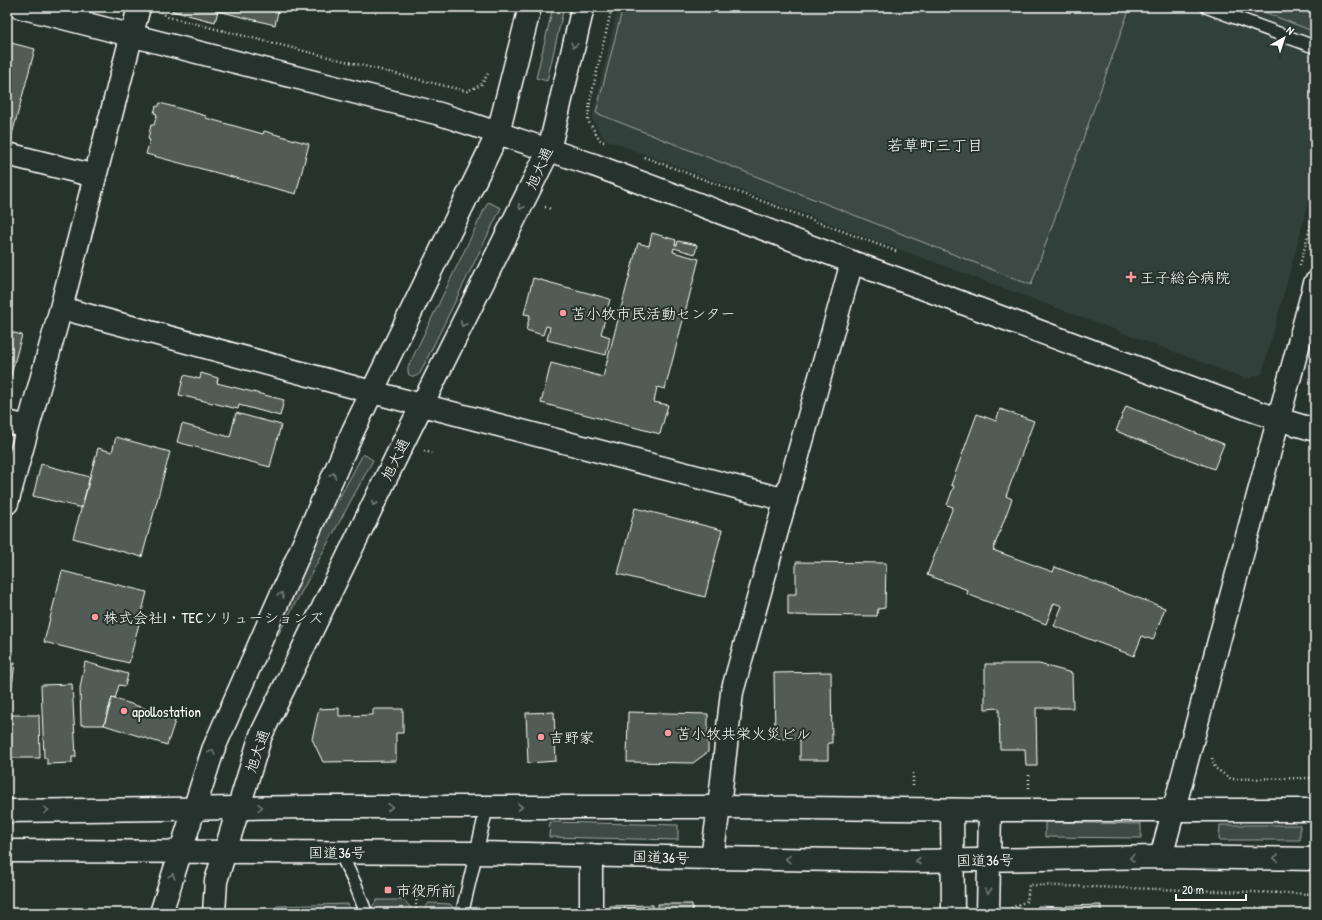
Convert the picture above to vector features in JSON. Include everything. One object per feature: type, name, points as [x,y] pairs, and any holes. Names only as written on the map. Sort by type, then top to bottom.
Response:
[{"type":"main road","points":[[20,7],[440,114],[594,165],[1278,420],[1315,430]]},
{"type":"main road","points":[[7,503],[61,308],[140,7]]},
{"type":"main road","points":[[161,913],[213,750],[353,431],[498,133],[530,7]]},
{"type":"main road","name":"旭大通","points":[[214,913],[216,881],[261,735],[422,404],[549,150],[583,7]]},
{"type":"main road","points":[[7,154],[95,176]]},
{"type":"main road","points":[[712,858],[732,692],[852,262]]},
{"type":"main road","points":[[1161,857],[1278,420],[1307,276]]},
{"type":"main road","points":[[61,308],[372,392],[786,500]]},
{"type":"main road","points":[[7,422],[28,428]]},
{"type":"main road","points":[[7,811],[195,808],[487,807],[719,807],[952,810],[1315,810]]},
{"type":"main road","points":[[952,810],[953,913]]},
{"type":"main road","points":[[988,913],[990,810]]},
{"type":"main road","name":"国道36号","points":[[7,851],[476,853],[712,858],[952,860],[1161,857],[1315,859]]},
{"type":"main road","points":[[591,855],[591,913]]},
{"type":"lane","points":[[1207,7],[1315,47]]},
{"type":"lane","points":[[462,913],[487,807]]},
{"type":"lane","points":[[340,852],[356,886],[366,913]]},
{"type":"path","points":[[158,7],[160,11],[168,17],[468,91],[481,85],[489,70]]},
{"type":"path","points":[[609,144],[601,141],[588,121],[590,101],[612,7]]},
{"type":"path","points":[[638,155],[905,255]]},
{"type":"path","points":[[525,200],[551,209]]},
{"type":"path","points":[[1307,276],[1315,210]]},
{"type":"path","points":[[1210,753],[1215,768],[1231,779],[1315,778]]},
{"type":"path","points":[[1010,913],[1010,908],[1027,901],[1029,885],[1315,894]]},
{"type":"path","points":[[416,913],[417,886]]},
{"type":"shaded area","points":[[553,7],[564,7],[547,81],[536,78]]},
{"type":"shaded area","name":"王子総合病院","points":[[618,7],[1315,7],[1315,179],[1262,374],[1247,379],[604,139],[592,119]]},
{"type":"shaded area","points":[[623,7],[1130,7],[1031,285],[596,113]]},
{"type":"shaded area","points":[[1251,7],[1315,7],[1315,32]]},
{"type":"shaded area","points":[[488,202],[501,208],[420,373],[415,376],[409,375],[408,367]]},
{"type":"shaded area","points":[[363,454],[373,460],[278,635],[268,630]]},
{"type":"shaded area","points":[[550,822],[678,825],[678,840],[549,837]]},
{"type":"shaded area","points":[[1045,822],[1141,824],[1141,838],[1045,837]]},
{"type":"shaded area","points":[[1220,825],[1300,825],[1300,840],[1219,840]]},
{"type":"shaded area","points":[[377,900],[404,900],[411,908],[411,913],[375,913],[372,907]]},
{"type":"shaded area","points":[[429,903],[450,904],[454,909],[453,913],[425,913],[425,907]]},
{"type":"shaded area","points":[[348,904],[351,913],[270,913],[277,906]]},
{"type":"building","points":[[173,7],[279,7],[275,25],[218,11],[215,22],[172,11]]},
{"type":"building","points":[[7,42],[35,49],[10,142],[7,141]]},
{"type":"building","points":[[160,103],[263,134],[264,131],[309,144],[296,194],[146,154],[150,140],[148,139],[151,125],[154,125],[157,114],[154,113],[156,106],[158,107]]},
{"type":"building","points":[[652,233],[676,240],[675,245],[677,245],[678,241],[697,245],[695,254],[674,248],[673,252],[699,259],[665,389],[657,387],[654,402],[668,405],[660,434],[541,403],[551,363],[603,377],[638,243],[649,246]]},
{"type":"building","points":[[533,278],[610,299],[601,334],[610,337],[606,355],[547,340],[550,327],[546,326],[543,335],[526,330],[530,315],[524,314]]},
{"type":"building","points":[[7,331],[22,335],[7,389]]},
{"type":"building","points":[[201,373],[218,378],[217,383],[284,400],[280,416],[239,405],[238,409],[179,395],[184,375],[200,379]]},
{"type":"building","points":[[1126,406],[1224,444],[1214,469],[1116,431]]},
{"type":"building","points":[[1000,409],[1034,421],[1006,496],[1012,499],[993,550],[1053,572],[1055,567],[1165,608],[1153,640],[1142,636],[1134,656],[1054,626],[1062,606],[1054,603],[1046,624],[967,594],[968,590],[927,575],[953,507],[947,505],[954,486],[951,485],[977,414],[996,421]]},
{"type":"building","points":[[236,413],[281,425],[270,467],[177,442],[182,424],[230,437]]},
{"type":"building","points":[[116,437],[170,452],[142,557],[73,538],[98,448],[112,452]]},
{"type":"building","points":[[41,464],[90,477],[82,508],[33,496]]},
{"type":"building","points":[[635,508],[722,530],[705,597],[618,574]]},
{"type":"building","points":[[796,562],[886,563],[885,608],[878,609],[877,616],[788,615],[788,594],[796,594]]},
{"type":"building","name":"株式会社I・TECソリューションズ","points":[[62,571],[147,592],[129,663],[44,642]]},
{"type":"building","points":[[7,662],[15,663],[12,686],[7,685]]},
{"type":"building","points":[[85,662],[128,674],[125,686],[119,685],[115,699],[112,698],[104,725],[81,725],[80,688]]},
{"type":"building","points":[[985,664],[1039,664],[1072,673],[1073,708],[1036,708],[1037,766],[1026,766],[1025,749],[1000,749],[999,708],[985,709]]},
{"type":"building","points":[[831,672],[832,743],[828,743],[828,760],[800,760],[800,738],[775,739],[774,673]]},
{"type":"building","points":[[72,684],[76,757],[72,757],[72,763],[47,764],[47,758],[44,758],[41,685]]},
{"type":"building","points":[[112,698],[176,718],[167,745],[104,725]]},
{"type":"building","points":[[339,708],[339,716],[373,715],[373,709],[403,709],[403,733],[396,733],[396,761],[323,762],[312,739],[319,709]]},
{"type":"building","points":[[554,712],[556,761],[528,763],[526,713]]},
{"type":"building","name":"苫小牧共栄火災ビル","points":[[628,712],[708,714],[708,752],[693,763],[627,762]]},
{"type":"building","points":[[7,715],[39,715],[40,758],[7,758]]},
{"type":"building","points":[[658,904],[692,904],[693,913],[658,913]]},
{"type":"building","points":[[653,905],[653,913],[610,913],[610,906]]},
{"type":"building","points":[[1101,905],[1101,913],[1066,913],[1066,906]]},
{"type":"building","points":[[1038,906],[1064,907],[1064,913],[1037,913]]},
{"type":"place","name":"王子総合病院","points":[[1131,277]]},
{"type":"place","name":"苫小牧市民活動センター","points":[[563,313]]},
{"type":"place","name":"株式会社I・TECソリューションズ","points":[[95,617]]},
{"type":"place","name":"apollostation","points":[[124,711]]},
{"type":"place","name":"苫小牧共栄火災ビル","points":[[668,733]]},
{"type":"place","name":"吉野家","points":[[541,737]]},
{"type":"place","name":"市役所前","points":[[388,890]]},
{"type":"district","name":"若草町三丁目","points":[[935,145]]}]
